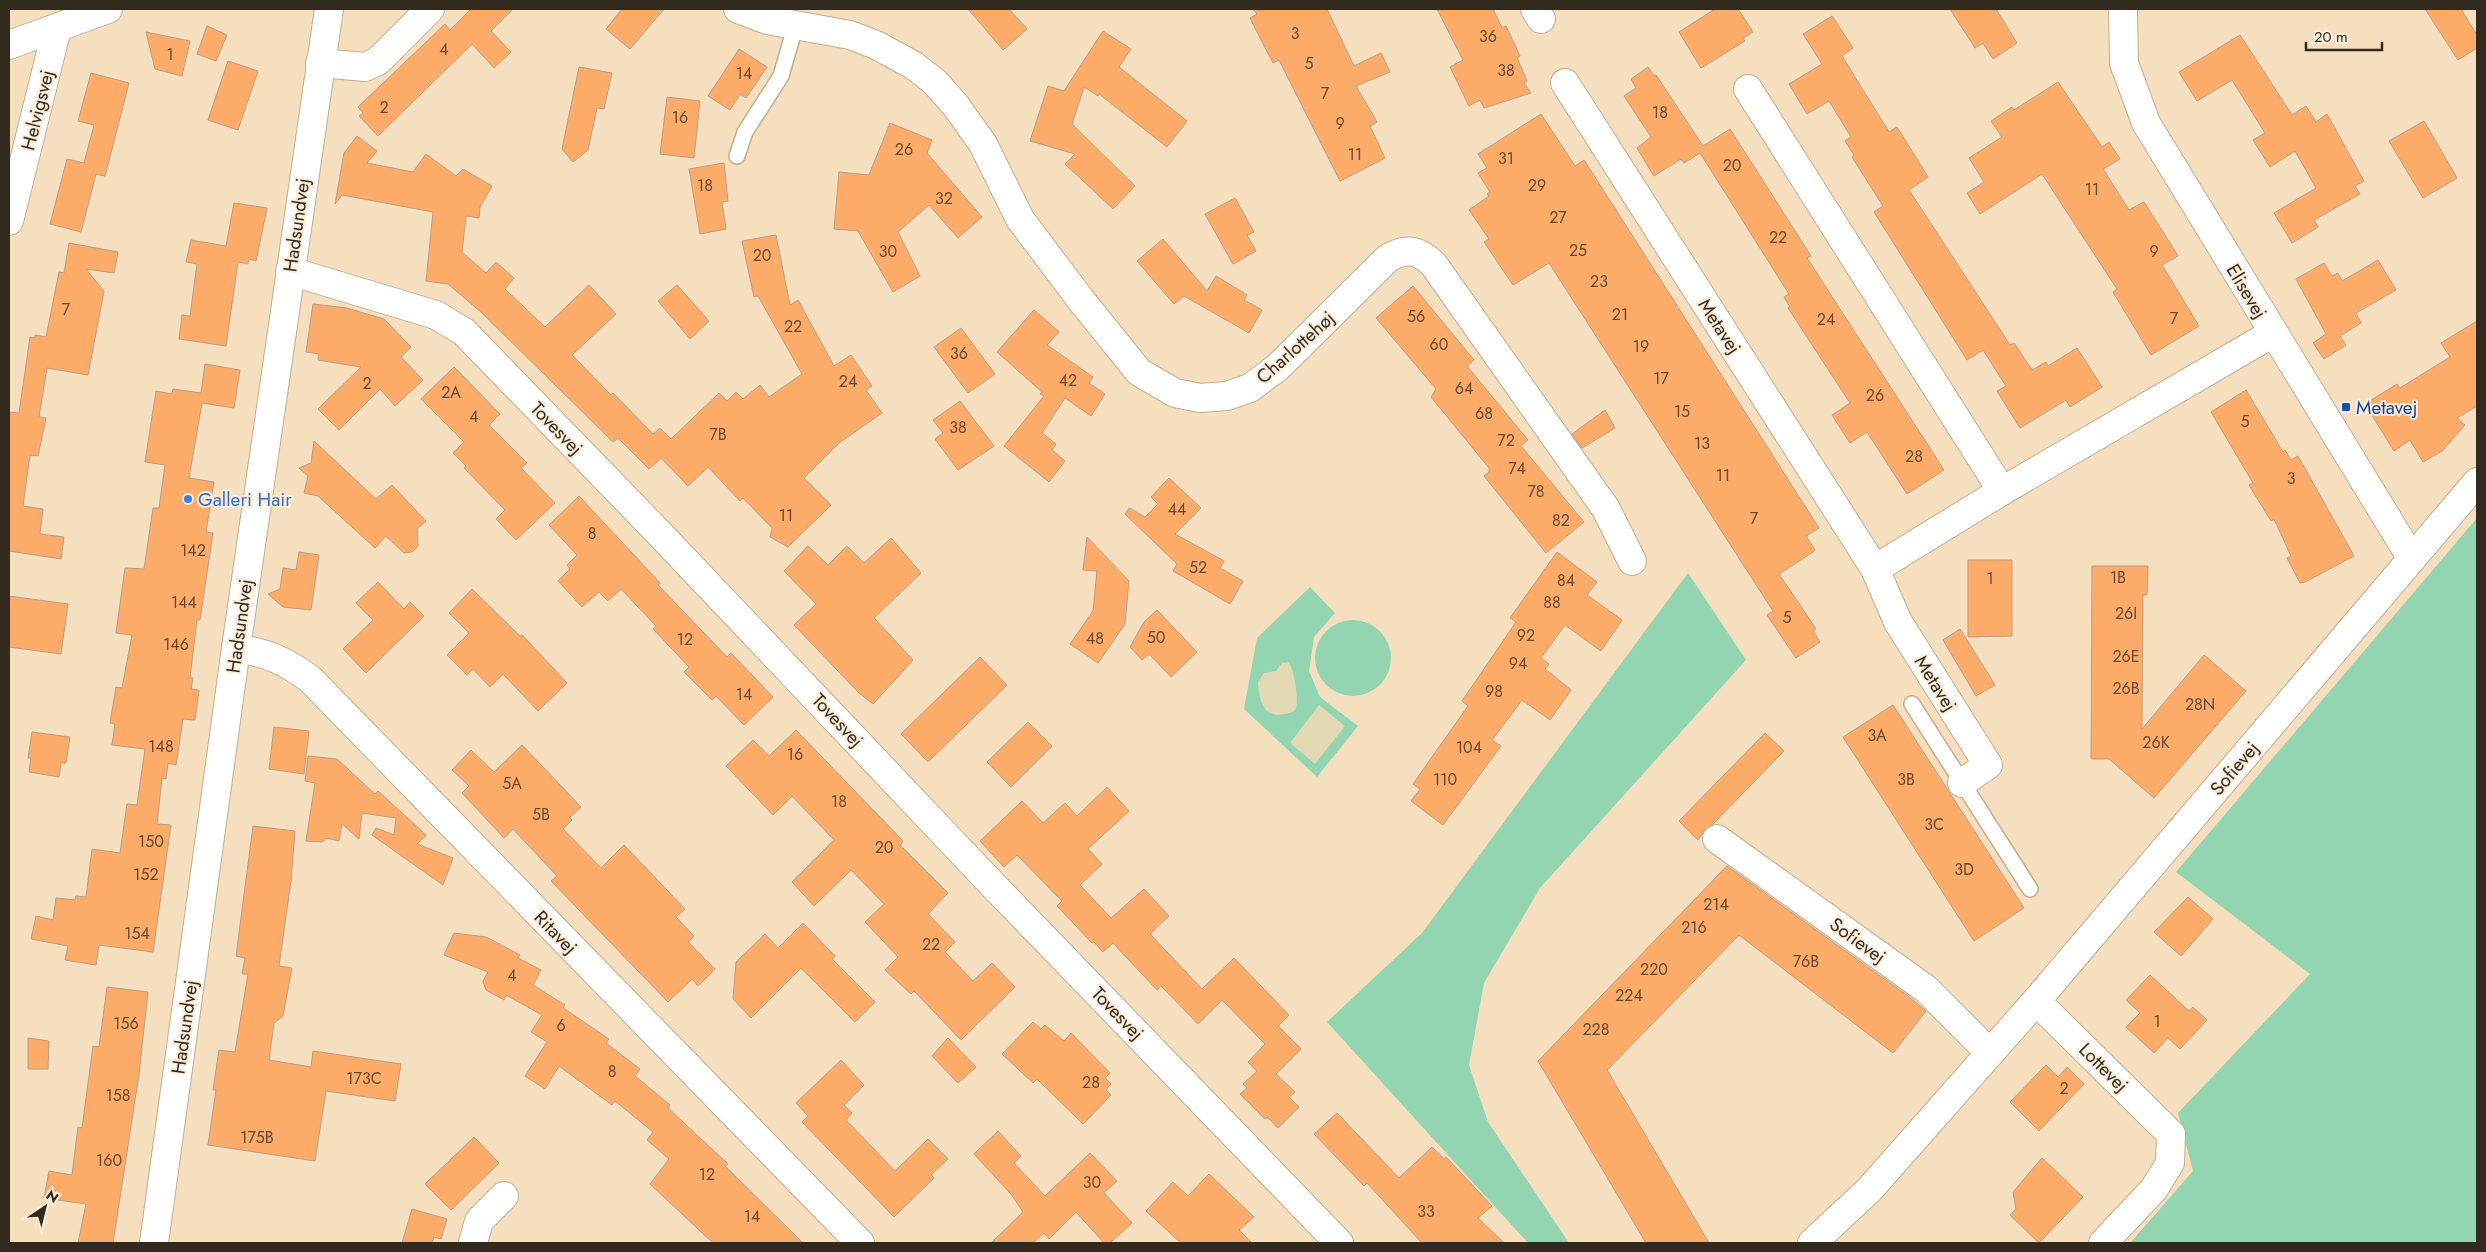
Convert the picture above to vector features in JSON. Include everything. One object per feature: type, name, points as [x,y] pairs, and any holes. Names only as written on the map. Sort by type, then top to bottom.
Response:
[{"type":"street","points":[[9,45],[108,9]]},
{"type":"street","name":"Hadsundvej","points":[[154,1243],[236,648],[329,9]]},
{"type":"street","points":[[320,62],[365,67],[378,61],[430,9]]},
{"type":"street","name":"Charlottehøj","points":[[738,9],[767,20],[850,35],[876,45],[913,65],[935,82],[956,106],[983,144],[1020,219],[1081,300],[1139,372],[1175,393],[1200,398],[1227,396],[1250,388],[1278,367],[1388,258],[1399,251],[1412,250],[1424,255],[1434,265],[1606,509],[1632,561]]},
{"type":"street","name":"Elisevej","points":[[2123,9],[2124,63],[2146,123],[2412,558]]},
{"type":"street","name":"Helvigsvej","points":[[9,221],[57,28]]},
{"type":"street","name":"Metavej","points":[[1565,83],[1875,569],[1898,622],[1988,766],[1962,783]]},
{"type":"street","points":[[1748,89],[2002,491]]},
{"type":"street","name":"Tovesvej","points":[[290,271],[436,315],[464,332],[659,533],[992,884],[1339,1243]]},
{"type":"street","points":[[1875,569],[2002,491],[2273,333]]},
{"type":"street","name":"Sofievej","points":[[1812,1243],[1869,1190],[2036,1001],[2477,482]]},
{"type":"street","name":"Ritavej","points":[[236,648],[263,652],[280,659],[310,679],[860,1243]]},
{"type":"street","name":"Sofievej","points":[[1717,839],[1926,989],[1990,1053]]},
{"type":"street","name":"Lottevej","points":[[2036,1001],[2171,1134],[2170,1163],[2154,1189],[2103,1243]]},
{"type":"street","points":[[473,1243],[479,1221],[504,1196]]},
{"type":"lane","points":[[737,156],[744,132],[781,76],[796,24]]},
{"type":"lane","points":[[1912,704],[2030,889]]},
{"type":"green space","points":[[2477,518],[2477,1243],[2130,1243],[2193,1171],[2178,1113],[2310,974],[2176,872]]},
{"type":"green space","points":[[1688,573],[1746,660],[1540,888],[1484,983],[1469,1065],[1488,1122],[1569,1243],[1528,1243],[1327,1022],[1422,933]]},
{"type":"green space","points":[[1310,587],[1335,613],[1314,637],[1309,671],[1320,697],[1358,726],[1317,777],[1244,709],[1257,638]]},
{"type":"green space","points":[[1353,620],[1367,623],[1380,631],[1388,644],[1391,658],[1388,672],[1380,685],[1367,693],[1353,696],[1339,693],[1326,685],[1318,672],[1315,658],[1318,644],[1326,631],[1339,623]]},
{"type":"sand","points":[[1288,662],[1294,677],[1297,693],[1296,706],[1294,711],[1290,713],[1277,715],[1266,710],[1263,706],[1258,682],[1264,673],[1276,671],[1282,663]]},
{"type":"sand","points":[[1319,705],[1345,726],[1315,764],[1290,743]]},
{"type":"building","points":[[471,9],[513,9],[491,31],[511,52],[494,68],[472,44],[378,136],[359,116],[363,113],[358,107],[445,24],[450,30]]},
{"type":"building","points":[[622,9],[664,9],[630,49],[606,29]]},
{"type":"building","points":[[968,9],[1009,9],[1027,29],[1003,50]]},
{"type":"building","points":[[1253,9],[1327,9],[1354,66],[1381,53],[1390,72],[1356,86],[1377,122],[1370,126],[1385,158],[1340,181],[1279,60],[1273,63],[1256,30],[1250,18],[1257,14]]},
{"type":"building","points":[[1437,9],[1493,9],[1502,28],[1506,26],[1520,56],[1517,58],[1527,81],[1524,83],[1531,93],[1484,108],[1480,100],[1469,106],[1450,67],[1463,60]]},
{"type":"building","points":[[1715,9],[1738,9],[1753,32],[1743,38],[1745,41],[1701,68],[1679,32]]},
{"type":"building","points":[[1950,9],[1996,9],[2017,43],[1993,59],[1983,43],[1975,48]]},
{"type":"building","points":[[2425,9],[2461,9],[2477,35],[2477,48],[2458,60]]},
{"type":"building","points":[[1832,16],[1853,48],[1842,56],[1889,132],[1897,127],[1928,177],[1909,190],[2010,345],[2014,343],[2032,370],[2046,362],[2048,366],[2077,348],[2102,387],[2070,407],[2066,400],[2020,428],[1997,391],[2006,386],[1983,350],[1967,360],[1874,212],[1883,206],[1852,157],[1854,155],[1845,141],[1851,137],[1829,101],[1807,114],[1789,84],[1822,64],[1803,34]]},
{"type":"building","points":[[207,26],[227,35],[216,61],[197,54]]},
{"type":"building","points":[[1103,31],[1131,49],[1119,67],[1187,121],[1167,147],[1099,94],[1098,96],[1084,87],[1072,124],[1135,186],[1113,209],[1065,164],[1075,154],[1030,141],[1048,86],[1064,91]]},
{"type":"building","points":[[146,32],[190,41],[182,76],[155,69]]},
{"type":"building","points":[[2240,35],[2292,115],[2306,106],[2316,122],[2327,114],[2364,181],[2355,186],[2360,194],[2314,220],[2318,227],[2292,243],[2274,213],[2316,188],[2295,151],[2270,167],[2253,140],[2265,133],[2232,80],[2197,101],[2179,72]]},
{"type":"building","points":[[739,49],[767,67],[746,98],[740,94],[730,110],[708,96]]},
{"type":"building","points":[[228,61],[258,71],[238,130],[208,120]]},
{"type":"building","points":[[579,67],[612,73],[604,109],[597,108],[588,150],[573,162],[562,149]]},
{"type":"building","points":[[1648,67],[1654,76],[1656,75],[1703,146],[1730,129],[1811,256],[1807,258],[1944,470],[1907,494],[1867,432],[1850,443],[1832,415],[1850,403],[1788,308],[1790,307],[1784,297],[1789,294],[1700,153],[1684,163],[1681,159],[1654,176],[1637,148],[1651,137],[1624,96],[1636,88],[1631,79]]},
{"type":"building","points":[[91,73],[129,83],[105,176],[96,174],[81,232],[50,224],[67,159],[84,163],[94,125],[78,121]]},
{"type":"building","points":[[2058,82],[2102,147],[2109,142],[2120,159],[2103,169],[2129,210],[2144,202],[2178,256],[2162,265],[2199,326],[2151,355],[2113,292],[2117,289],[2042,174],[1980,214],[1967,193],[1984,182],[1969,158],[2002,137],[1991,121],[2012,107],[2014,110]]},
{"type":"building","points":[[667,97],[700,101],[694,158],[660,154]]},
{"type":"building","points":[[1541,114],[1575,166],[1584,160],[1819,528],[1806,536],[1815,550],[1779,574],[1816,629],[1813,631],[1820,642],[1796,658],[1767,615],[1773,611],[1549,263],[1513,285],[1484,242],[1489,239],[1469,210],[1489,196],[1487,194],[1490,192],[1478,173],[1487,168],[1478,154]]},
{"type":"building","points":[[2424,121],[2457,178],[2423,198],[2389,141]]},
{"type":"building","points":[[890,123],[932,140],[927,153],[982,217],[958,238],[929,205],[898,232],[920,276],[893,292],[858,231],[834,229],[839,172],[869,175]]},
{"type":"building","points":[[357,136],[377,151],[367,163],[413,172],[426,154],[456,176],[463,169],[492,186],[480,207],[479,218],[466,216],[462,252],[486,273],[496,262],[514,278],[505,289],[545,327],[589,285],[616,314],[572,355],[653,434],[660,428],[671,439],[719,393],[727,401],[736,392],[743,399],[760,385],[769,397],[802,374],[758,296],[754,297],[742,241],[776,235],[790,305],[798,300],[834,366],[851,355],[872,386],[866,390],[882,413],[839,443],[804,478],[831,505],[788,547],[770,537],[772,528],[743,498],[740,501],[708,467],[688,486],[661,458],[649,469],[618,438],[613,442],[482,313],[448,284],[426,281],[433,212],[342,195],[335,204],[344,153]]},
{"type":"building","points":[[724,163],[728,201],[722,202],[726,229],[700,234],[689,169]]},
{"type":"building","points":[[1235,198],[1254,232],[1247,235],[1256,251],[1233,264],[1205,214]]},
{"type":"building","points":[[234,203],[267,208],[256,261],[249,259],[248,264],[238,262],[226,346],[179,339],[182,315],[190,316],[197,264],[186,262],[191,240],[226,246]]},
{"type":"building","points":[[1163,239],[1207,291],[1216,276],[1247,295],[1244,300],[1262,310],[1249,333],[1184,296],[1174,304],[1137,261]]},
{"type":"building","points":[[69,243],[118,252],[114,273],[86,269],[104,291],[88,375],[47,368],[39,417],[46,418],[38,456],[30,455],[23,506],[43,509],[40,534],[64,537],[61,559],[9,551],[9,412],[19,413],[30,337],[35,338],[35,335],[46,337],[59,272],[64,273]]},
{"type":"building","points":[[2378,260],[2396,290],[2356,313],[2361,323],[2340,336],[2346,345],[2324,359],[2313,343],[2326,334],[2296,279],[2324,263],[2332,276],[2338,273],[2342,281]]},
{"type":"building","points":[[677,285],[709,321],[690,339],[658,301]]},
{"type":"building","points":[[1413,286],[1474,360],[1467,366],[1528,440],[1521,446],[1584,522],[1546,553],[1484,476],[1489,472],[1489,468],[1431,397],[1436,389],[1376,318]]},
{"type":"building","points":[[313,304],[347,308],[384,319],[411,347],[401,357],[423,380],[395,406],[380,389],[339,430],[318,409],[361,367],[318,360],[319,354],[306,352]]},
{"type":"building","points":[[1034,310],[1059,332],[1047,345],[1093,377],[1089,383],[1105,394],[1091,416],[1065,398],[1042,433],[1056,444],[1052,450],[1065,461],[1049,482],[1004,446],[1044,396],[1040,394],[1042,392],[997,352]]},
{"type":"building","points":[[2477,321],[2477,406],[2457,418],[2465,425],[2442,451],[2423,462],[2410,440],[2394,451],[2365,404],[2397,384],[2400,388],[2450,357],[2441,343]]},
{"type":"building","points":[[961,328],[995,374],[968,393],[934,347]]},
{"type":"building","points":[[205,364],[240,370],[234,408],[202,403],[189,478],[214,482],[206,532],[213,533],[200,620],[197,620],[190,678],[193,678],[191,689],[199,690],[195,720],[183,719],[176,765],[168,763],[166,779],[162,778],[157,824],[171,825],[153,952],[99,945],[96,965],[65,960],[68,946],[31,939],[36,916],[53,920],[56,898],[75,900],[76,896],[86,897],[92,849],[120,853],[127,804],[137,805],[145,749],[112,745],[115,724],[110,723],[116,687],[122,688],[132,635],[116,633],[125,568],[144,569],[153,508],[159,508],[165,465],[145,462],[156,391],[172,394],[173,389],[201,393]]},
{"type":"building","points":[[454,367],[500,414],[489,425],[527,463],[521,468],[555,503],[516,540],[496,519],[505,510],[464,468],[466,466],[453,453],[464,442],[421,399]]},
{"type":"building","points":[[2246,390],[2283,452],[2285,450],[2291,460],[2298,456],[2354,556],[2305,582],[2300,583],[2287,558],[2291,556],[2274,519],[2271,521],[2249,485],[2253,483],[2211,412]]},
{"type":"building","points":[[960,401],[994,446],[958,470],[935,439],[943,433],[933,420]]},
{"type":"building","points":[[1605,410],[1615,428],[1582,448],[1572,434]]},
{"type":"building","points":[[314,441],[376,499],[392,485],[426,521],[417,529],[418,546],[412,552],[404,553],[386,536],[375,548],[318,496],[304,493],[308,476],[299,468],[311,463]]},
{"type":"building","points":[[1169,478],[1201,508],[1175,534],[1224,561],[1220,568],[1243,581],[1230,604],[1173,571],[1177,564],[1125,514],[1129,508],[1145,517],[1158,504],[1151,497]]},
{"type":"building","points":[[579,496],[660,583],[658,585],[727,657],[731,653],[773,697],[744,725],[716,696],[712,700],[684,672],[689,667],[653,629],[656,626],[621,589],[608,601],[599,592],[582,607],[558,581],[570,569],[567,565],[577,555],[549,525]]},
{"type":"building","points":[[1087,537],[1129,581],[1125,624],[1098,663],[1070,644],[1093,611],[1097,571],[1083,570]]},
{"type":"building","points":[[891,538],[921,573],[874,618],[913,660],[873,704],[859,693],[794,625],[816,604],[784,571],[808,546],[828,565],[847,546],[864,563]]},
{"type":"building","points":[[299,552],[319,555],[311,610],[283,607],[268,594],[280,589],[283,568],[296,570]]},
{"type":"building","points":[[1557,552],[1597,582],[1587,595],[1622,620],[1601,651],[1565,625],[1541,658],[1549,664],[1545,669],[1571,690],[1550,720],[1522,700],[1492,740],[1501,746],[1443,825],[1411,801],[1420,789],[1413,784],[1468,706],[1462,701],[1516,622],[1510,618]]},
{"type":"building","points":[[1968,560],[2012,560],[2012,636],[1968,637]]},
{"type":"building","points":[[2092,566],[2148,566],[2147,595],[2143,595],[2142,729],[2204,655],[2246,691],[2154,798],[2109,759],[2091,759]]},
{"type":"building","points":[[378,582],[404,609],[410,602],[424,616],[366,673],[343,649],[373,620],[356,603]]},
{"type":"building","points":[[472,589],[520,636],[522,635],[567,683],[538,711],[503,674],[490,687],[473,669],[467,675],[447,655],[469,633],[449,613]]},
{"type":"building","points":[[9,596],[68,604],[61,654],[9,647]]},
{"type":"building","points":[[1157,610],[1197,652],[1171,677],[1149,654],[1142,660],[1130,647],[1144,622]]},
{"type":"building","points":[[1960,629],[1995,685],[1976,696],[1943,640]]},
{"type":"building","points":[[980,657],[1007,685],[928,762],[901,734]]},
{"type":"building","points":[[1893,705],[2024,908],[1974,941],[1843,737]]},
{"type":"building","points":[[1028,722],[1052,746],[1011,787],[987,762]]},
{"type":"building","points":[[274,727],[309,731],[304,774],[269,769]]},
{"type":"building","points":[[796,730],[903,841],[900,845],[948,893],[928,914],[955,942],[945,952],[973,981],[992,963],[1015,987],[961,1040],[914,991],[911,994],[885,970],[898,957],[865,922],[884,904],[851,870],[814,906],[792,882],[834,840],[792,796],[773,815],[726,766],[753,740],[769,756]]},
{"type":"building","points":[[32,732],[70,737],[66,763],[61,763],[59,777],[29,772],[31,758],[28,758]]},
{"type":"building","points":[[1765,733],[1784,751],[1705,830],[1698,840],[1679,821]]},
{"type":"building","points":[[522,745],[581,807],[570,817],[572,820],[563,829],[601,868],[624,845],[685,909],[676,917],[694,936],[688,942],[715,969],[698,986],[692,979],[668,1002],[551,881],[557,876],[513,829],[504,838],[462,793],[469,786],[452,770],[471,750],[494,772]]},
{"type":"building","points":[[308,756],[337,759],[375,794],[378,791],[426,835],[417,844],[453,858],[443,885],[372,835],[376,828],[394,835],[396,818],[362,813],[359,839],[342,824],[339,841],[326,838],[323,842],[306,841],[315,783],[305,781]]},
{"type":"building","points":[[1107,787],[1129,811],[1088,849],[1102,864],[1080,885],[1111,918],[1144,889],[1169,916],[1150,934],[1202,989],[1234,958],[1289,1015],[1278,1026],[1301,1049],[1276,1074],[1295,1092],[1289,1097],[1299,1107],[1278,1128],[1267,1117],[1265,1119],[1240,1094],[1247,1088],[1243,1084],[1257,1071],[1248,1062],[1265,1044],[1222,1000],[1198,1024],[1161,986],[1157,990],[1113,943],[1103,952],[1094,942],[1092,943],[1057,906],[1062,901],[1017,855],[1004,867],[980,841],[1022,801],[1043,823],[1065,803],[1077,816]]},
{"type":"building","points":[[253,826],[295,831],[291,881],[279,966],[292,968],[283,1016],[274,1023],[269,1060],[311,1067],[313,1051],[401,1064],[395,1101],[326,1091],[315,1161],[208,1145],[216,1090],[213,1090],[219,1050],[235,1052],[248,974],[242,974],[245,958],[236,956]]},
{"type":"building","points":[[1727,866],[1908,996],[1926,1011],[1893,1053],[1739,935],[1607,1070],[1709,1243],[1646,1243],[1538,1061]]},
{"type":"building","points":[[2188,897],[2213,919],[2181,956],[2154,932]]},
{"type":"building","points":[[803,923],[835,956],[832,959],[875,1002],[855,1022],[801,968],[751,1018],[733,999],[736,962],[765,934],[778,948]]},
{"type":"building","points":[[454,933],[486,937],[520,955],[518,958],[541,970],[533,985],[565,1005],[563,1008],[609,1039],[606,1043],[640,1069],[635,1076],[670,1105],[668,1108],[728,1164],[725,1166],[803,1243],[713,1243],[650,1184],[669,1159],[647,1140],[653,1132],[615,1101],[612,1105],[559,1066],[545,1089],[525,1076],[547,1042],[531,1032],[542,1015],[506,995],[504,1000],[486,990],[483,981],[488,972],[444,955]]},
{"type":"building","points":[[2150,975],[2189,1011],[2193,1007],[2207,1020],[2180,1049],[2168,1038],[2154,1053],[2126,1027],[2140,1013],[2126,1000]]},
{"type":"building","points":[[107,987],[148,992],[139,1074],[113,1243],[78,1243],[86,1204],[44,1198],[49,1171],[72,1175],[78,1127],[82,1128],[93,1046],[99,1047]]},
{"type":"building","points":[[1033,1022],[1041,1029],[1045,1025],[1064,1041],[1071,1033],[1110,1073],[1105,1078],[1111,1084],[1106,1090],[1111,1095],[1083,1124],[1037,1079],[1033,1083],[1002,1054]]},
{"type":"building","points":[[28,1038],[49,1041],[48,1069],[28,1069]]},
{"type":"building","points":[[948,1038],[976,1067],[958,1083],[932,1056]]},
{"type":"building","points":[[841,1060],[864,1085],[844,1105],[852,1113],[846,1120],[895,1171],[928,1139],[948,1159],[931,1175],[934,1178],[894,1217],[802,1122],[808,1116],[796,1103]]},
{"type":"building","points":[[2046,1065],[2058,1077],[2067,1067],[2084,1084],[2039,1131],[2010,1102]]},
{"type":"building","points":[[1337,1113],[1399,1178],[1432,1147],[1444,1159],[1446,1157],[1492,1206],[1478,1218],[1504,1243],[1422,1243],[1367,1183],[1364,1186],[1314,1134]]},
{"type":"building","points":[[998,1131],[1021,1156],[1014,1163],[1045,1196],[1090,1153],[1117,1181],[1104,1193],[1132,1223],[1110,1243],[1104,1243],[1076,1212],[1049,1239],[1044,1233],[1033,1243],[991,1243],[1023,1212],[1011,1194],[974,1154]]},
{"type":"building","points":[[474,1137],[499,1163],[451,1210],[425,1184]]},
{"type":"building","points":[[2042,1158],[2083,1197],[2039,1243],[2010,1215],[2016,1209],[2013,1192]]},
{"type":"building","points":[[1209,1174],[1254,1217],[1239,1230],[1252,1243],[1181,1243],[1146,1211],[1173,1182],[1188,1196]]},
{"type":"building","points":[[412,1209],[447,1219],[441,1239],[434,1237],[432,1243],[402,1243]]},
{"type":"place","name":"Metavej","points":[[2346,407]]},
{"type":"place","name":"Galleri Hair","points":[[188,499]]}]
